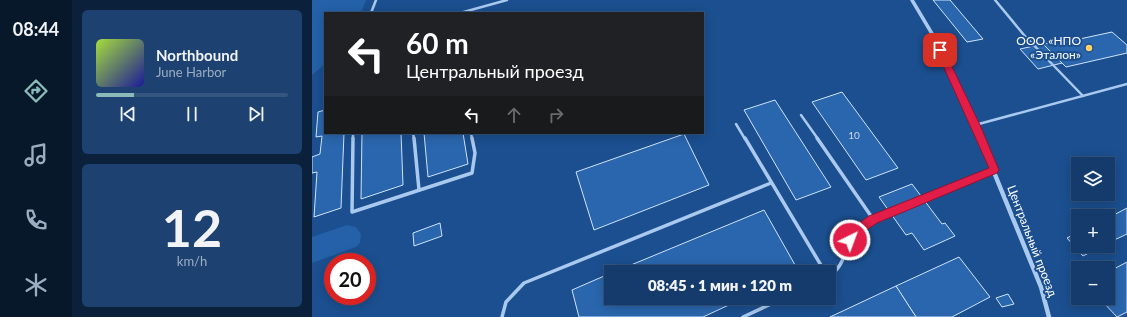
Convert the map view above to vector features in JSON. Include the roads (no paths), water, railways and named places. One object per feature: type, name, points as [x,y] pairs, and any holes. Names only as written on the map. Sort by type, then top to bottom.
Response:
[{"type":"street","name":"Центральный проезд","points":[[912,0],[934,37],[975,125],[1041,287],[1049,317]]},
{"type":"lane","points":[[371,12],[376,0]]},
{"type":"lane","points":[[464,12],[507,0]]},
{"type":"lane","points":[[995,0],[1024,35],[1083,96]]},
{"type":"lane","points":[[975,125],[1127,84]]},
{"type":"lane","points":[[801,115],[873,220]]},
{"type":"lane","points":[[736,124],[770,183],[822,265]]},
{"type":"lane","points":[[353,134],[352,212],[472,173],[475,153],[472,134]]},
{"type":"lane","points":[[413,134],[419,190]]},
{"type":"lane","points":[[836,272],[844,262],[850,240],[856,232],[873,220],[994,170]]},
{"type":"lane","points":[[502,317],[507,301],[524,283],[770,183]]},
{"type":"lane","points":[[743,317],[769,305]]},
{"type":"place","name":"ООО «НПО «Эталон»","points":[[1089,48]]}]
